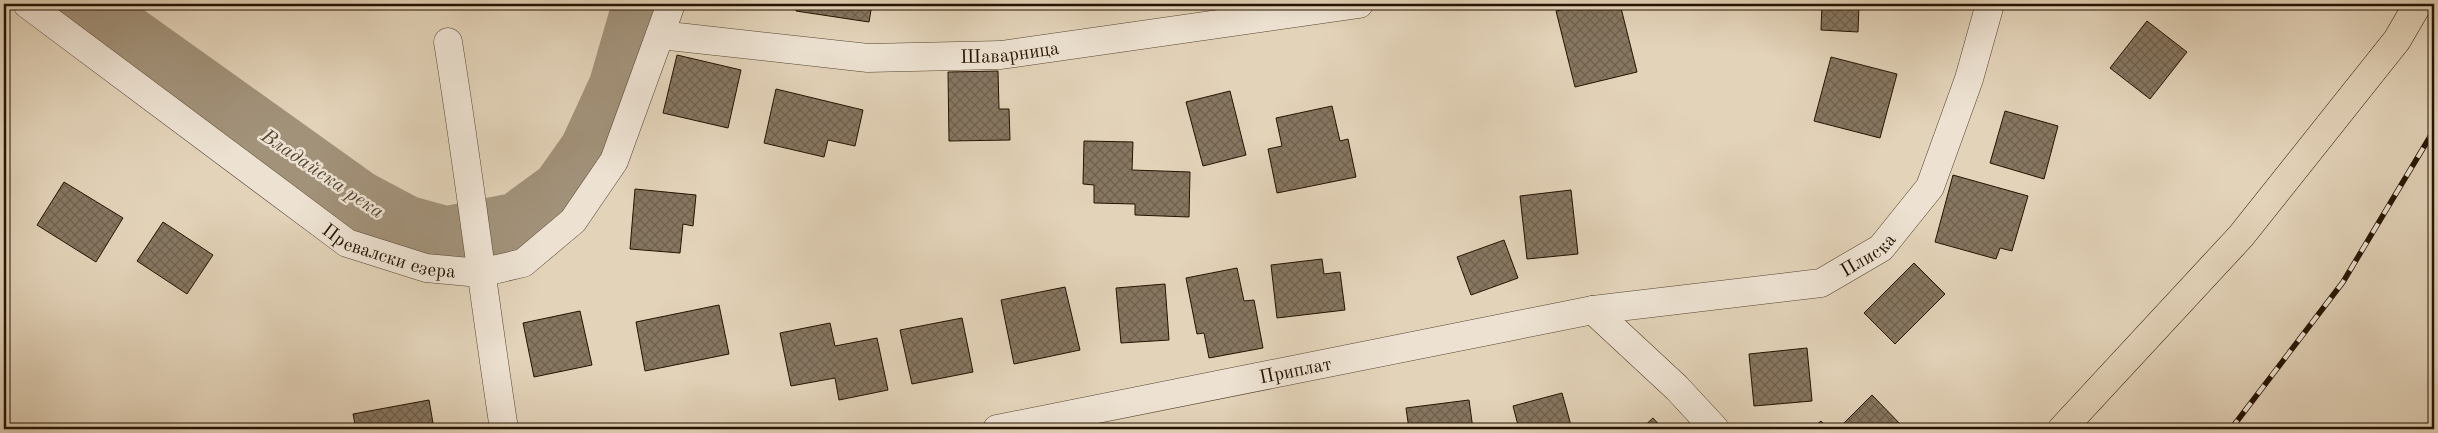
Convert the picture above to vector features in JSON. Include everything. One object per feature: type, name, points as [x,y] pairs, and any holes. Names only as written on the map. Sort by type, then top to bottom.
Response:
[{"type":"highway","points":[[2062,429],[2241,236],[2398,40],[2418,4]]},
{"type":"street","name":"Превалски езера","points":[[27,4],[347,243],[426,268],[480,262],[523,263],[573,221],[614,161],[671,4]]},
{"type":"street","name":"Шаварница","points":[[660,34],[868,58],[1001,55],[1359,4]]},
{"type":"street","name":"Плиска","points":[[1593,310],[1822,283],[1882,248],[1930,187],[1969,79],[1990,4]]},
{"type":"street","points":[[448,42],[471,188],[504,429]]},
{"type":"street","points":[[1593,310],[1677,388],[1715,429]]},
{"type":"street","name":"Приплат","points":[[997,429],[1593,310]]},
{"type":"building","points":[[797,4],[872,4],[869,22],[796,11]]},
{"type":"building","points":[[1584,4],[1620,4],[1637,72],[1575,87],[1556,11]]},
{"type":"building","points":[[1822,4],[1859,4],[1858,32],[1821,30]]},
{"type":"building","points":[[2147,21],[2187,52],[2150,99],[2110,68]]},
{"type":"building","points":[[677,55],[741,70],[728,128],[663,113]]},
{"type":"building","points":[[1831,57],[1897,74],[1880,138],[1814,121]]},
{"type":"building","points":[[998,71],[999,109],[1009,109],[1010,140],[949,141],[948,72]]},
{"type":"building","points":[[776,89],[863,110],[855,146],[828,140],[824,157],[764,143]]},
{"type":"building","points":[[1230,91],[1246,155],[1203,166],[1186,102]]},
{"type":"building","points":[[1332,106],[1340,141],[1348,139],[1356,177],[1277,193],[1268,149],[1282,146],[1276,118]]},
{"type":"building","points":[[2005,111],[2058,126],[2044,179],[1990,163]]},
{"type":"building","points":[[1084,141],[1133,142],[1132,170],[1190,172],[1189,217],[1135,215],[1135,204],[1094,203],[1094,185],[1083,184]]},
{"type":"building","points":[[1953,175],[2028,196],[2012,251],[2000,248],[1996,259],[1935,242]]},
{"type":"building","points":[[64,182],[123,218],[96,262],[37,225]]},
{"type":"building","points":[[635,189],[696,195],[693,226],[683,224],[680,253],[630,249]]},
{"type":"building","points":[[1571,190],[1578,254],[1527,259],[1520,196]]},
{"type":"building","points":[[163,222],[213,255],[187,294],[137,261]]},
{"type":"building","points":[[1504,240],[1518,278],[1471,295],[1457,257]]},
{"type":"building","points":[[1322,259],[1324,274],[1340,272],[1345,310],[1277,318],[1271,265]]},
{"type":"building","points":[[1914,263],[1945,294],[1895,344],[1864,313]]},
{"type":"building","points":[[1237,268],[1244,301],[1254,300],[1263,348],[1209,358],[1204,333],[1197,334],[1186,278]]},
{"type":"building","points":[[1165,284],[1169,340],[1121,343],[1116,288]]},
{"type":"building","points":[[1065,287],[1080,350],[1014,364],[1001,300]]},
{"type":"building","points":[[719,305],[729,354],[645,371],[636,322]]},
{"type":"building","points":[[580,311],[592,365],[534,377],[523,323]]},
{"type":"building","points":[[962,318],[973,372],[912,384],[900,330]]},
{"type":"building","points":[[830,323],[835,346],[877,338],[888,390],[839,400],[835,378],[791,386],[780,333]]},
{"type":"building","points":[[1807,348],[1812,401],[1754,406],[1749,354]]},
{"type":"building","points":[[1562,393],[1572,429],[1519,429],[1513,406]]},
{"type":"building","points":[[1872,395],[1903,427],[1900,429],[1838,429]]},
{"type":"building","points":[[429,400],[434,429],[356,429],[353,414]]},
{"type":"building","points":[[1469,400],[1473,429],[1409,429],[1406,408]]},
{"type":"building","points":[[1653,418],[1663,429],[1641,429]]},
{"type":"building","points":[[1821,421],[1829,429],[1811,429]]},
{"type":"waterway","name":"Владайска река","points":[[83,4],[359,201],[406,226],[446,237],[517,223],[561,191],[590,150],[619,87],[643,4]]},
{"type":"railway","points":[[2231,429],[2343,282],[2434,130]]}]
